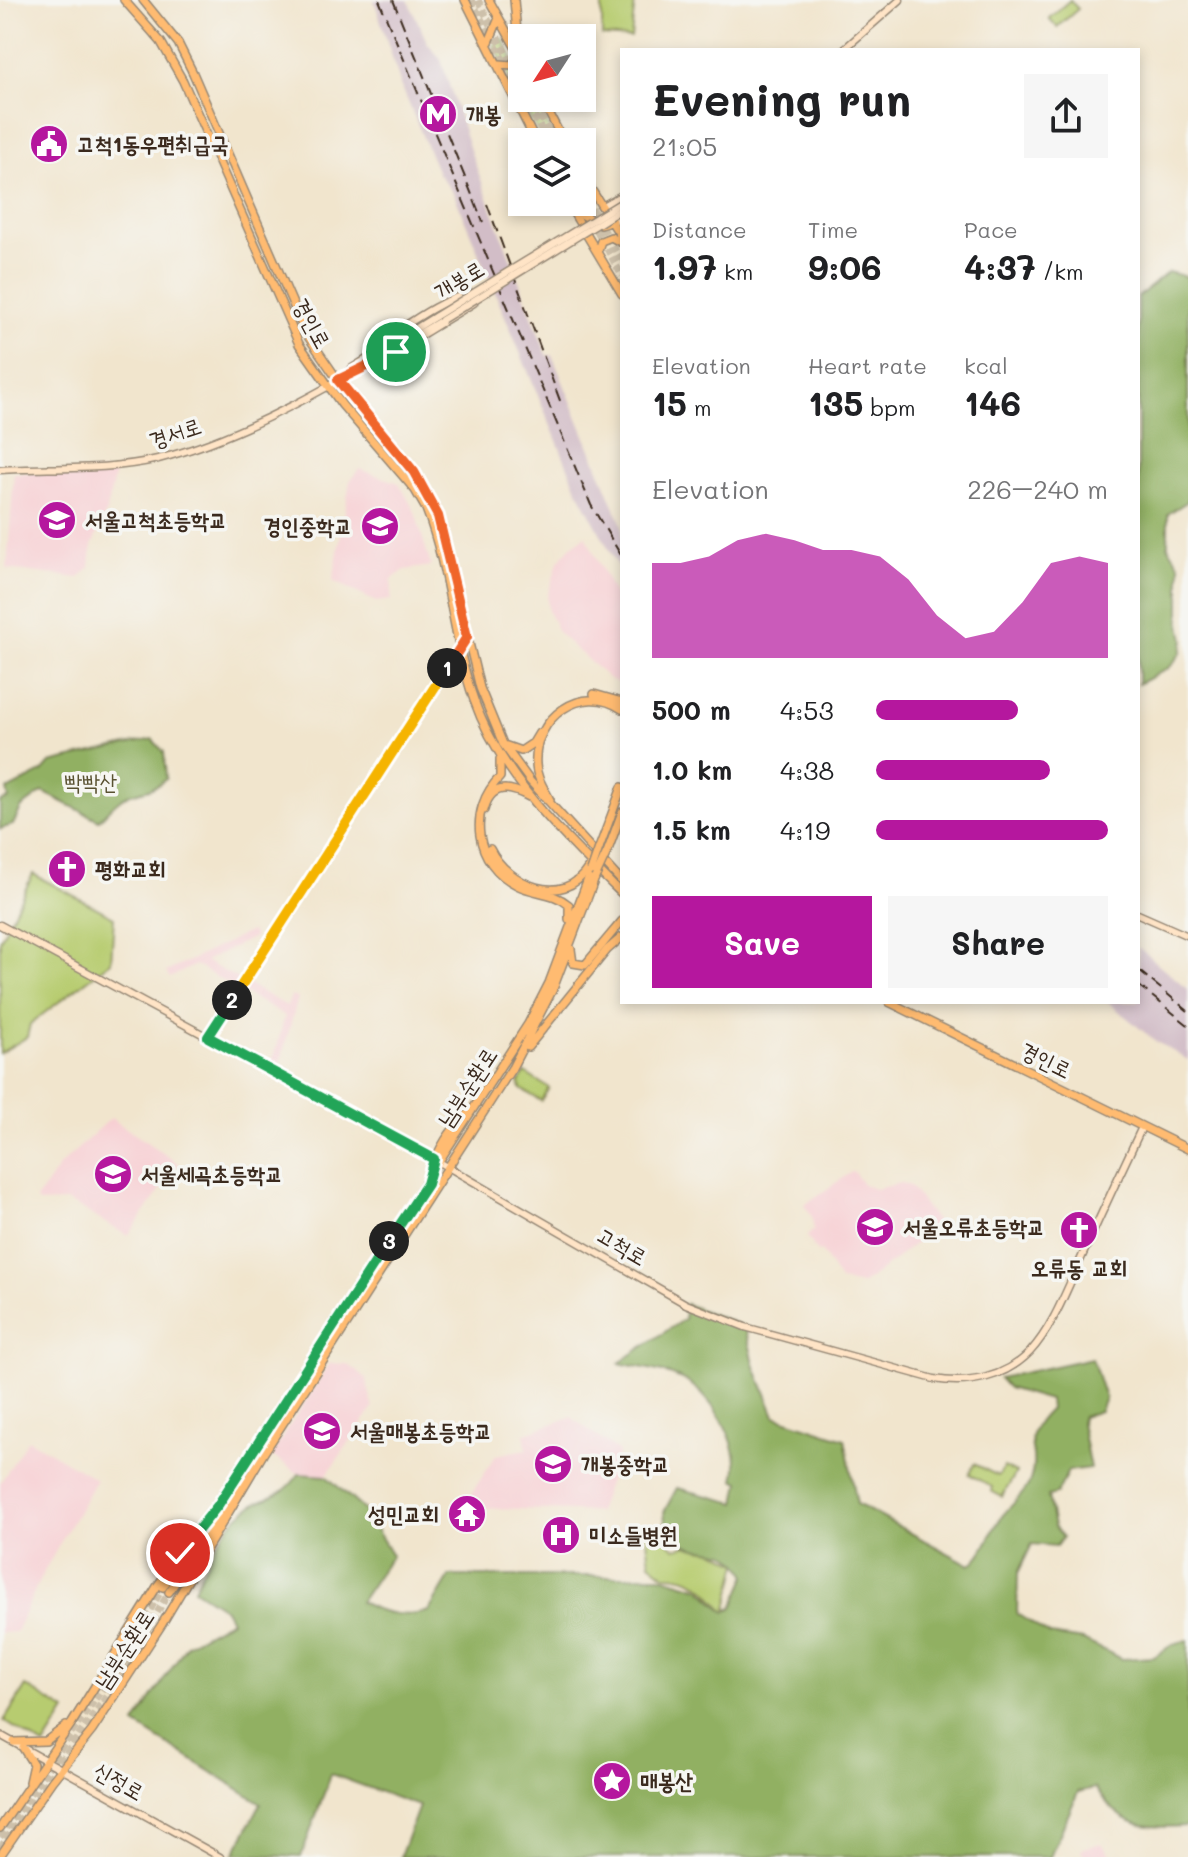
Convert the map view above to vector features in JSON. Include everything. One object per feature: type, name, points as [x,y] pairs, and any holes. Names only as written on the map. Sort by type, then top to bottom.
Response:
[{"type":"main road","name":"경인로","points":[[124,0],[148,24],[167,52],[291,328],[342,405],[415,490],[426,509],[474,700],[500,747],[534,800],[618,879]]},
{"type":"main road","name":"경인로","points":[[143,0],[167,27],[188,63],[305,332],[338,380],[414,472],[438,516],[480,688],[500,747],[618,879]]},
{"type":"main road","points":[[465,0],[508,77]]},
{"type":"main road","points":[[489,0],[508,34],[491,35]]},
{"type":"main road","points":[[514,0],[517,24]]},
{"type":"main road","points":[[845,48],[900,0]]},
{"type":"main road","points":[[489,45],[499,18]]},
{"type":"main road","points":[[500,64],[508,65]]},
{"type":"main road","points":[[596,194],[620,236]]},
{"type":"main road","points":[[604,205],[620,196]]},
{"type":"main road","name":"개봉로","points":[[347,375],[388,353],[620,203]]},
{"type":"main road","name":"개봉로","points":[[347,375],[352,368],[390,343],[439,318],[620,210]]},
{"type":"main road","points":[[576,216],[620,290]]},
{"type":"main road","points":[[585,216],[601,225],[620,218]]},
{"type":"main road","points":[[598,250],[601,241],[611,237],[620,239]]},
{"type":"main road","points":[[388,353],[410,345],[476,302],[475,294],[470,292],[441,304],[388,337],[390,343]]},
{"type":"main road","name":"경서로","points":[[0,470],[159,459],[211,441],[347,375]]},
{"type":"main road","points":[[208,1037],[467,637]]},
{"type":"main road","points":[[620,701],[600,694],[575,697],[554,711],[527,749],[521,751],[500,747],[500,777],[483,797],[479,809],[484,848],[504,878],[530,890],[554,895],[569,905],[568,942],[573,963],[585,965],[620,923]]},
{"type":"main road","points":[[554,809],[536,767],[536,755],[549,724],[557,713],[576,701],[599,699],[620,708]]},
{"type":"main road","points":[[534,800],[509,787],[495,791],[486,802],[484,832],[500,865],[530,885],[556,889],[575,884],[591,873]]},
{"type":"main road","name":"남부순환로","points":[[265,1451],[166,1590],[427,1184],[512,1068],[553,989],[620,792]]},
{"type":"main road","name":"남부순환로","points":[[591,873],[608,850],[620,818]]},
{"type":"main road","points":[[616,829],[620,824]]},
{"type":"main road","points":[[1140,915],[1188,936]]},
{"type":"main road","name":"고척로","points":[[0,925],[441,1163],[686,1304],[745,1327],[956,1383],[1001,1372],[1029,1352],[1065,1292],[1142,1127]]},
{"type":"main road","points":[[512,1068],[607,950],[620,939]]},
{"type":"main road","name":"남부순환로","points":[[0,1856],[88,1736],[162,1624],[528,1024],[568,942]]},
{"type":"main road","name":"경인로","points":[[893,1004],[1188,1149]]},
{"type":"main road","name":"남부순환로","points":[[0,1828],[72,1723],[158,1585],[218,1505]]},
{"type":"main road","points":[[14,1742],[39,1742],[54,1737],[80,1708]]},
{"type":"main road","points":[[72,1723],[73,1736],[88,1736]]},
{"type":"main road","name":"신정로","points":[[0,1735],[220,1857]]},
{"type":"main road","points":[[23,1748],[33,1764],[27,1789]]},
{"type":"shaded area","points":[[374,0],[408,0],[427,42],[441,60],[471,153],[547,356],[552,355],[620,520],[620,570],[578,491],[454,194],[438,173],[401,85]]},
{"type":"shaded area","name":"경인중학교","points":[[359,469],[399,483],[415,512],[431,566],[405,570],[392,579],[391,600],[376,602],[333,581],[350,481]]},
{"type":"shaded area","name":"서울고척초등학교","points":[[115,472],[107,510],[92,546],[90,567],[79,578],[7,569],[14,473]]},
{"type":"shaded area","points":[[586,536],[620,607],[620,684],[608,678],[559,634],[548,611],[547,597],[558,562],[570,547]]},
{"type":"shaded area","points":[[251,931],[254,937],[205,961],[287,1006],[291,996],[298,998],[277,1074],[270,1070],[285,1016],[195,965],[170,978],[166,972]]},
{"type":"shaded area","points":[[1140,949],[1188,989],[1188,1060],[1155,1041],[1110,1004],[1140,1004]]},
{"type":"shaded area","name":"서울세곡초등학교","points":[[111,1118],[179,1164],[128,1236],[67,1202],[38,1203],[36,1200],[60,1165]]},
{"type":"shaded area","name":"서울오류초등학교","points":[[853,1171],[863,1184],[875,1189],[901,1183],[910,1186],[939,1225],[862,1285],[840,1281],[821,1251],[817,1252],[807,1236],[814,1230],[811,1214],[804,1205]]},
{"type":"shaded area","name":"서울매봉초등학교","points":[[330,1363],[347,1364],[366,1378],[373,1408],[326,1476],[299,1474],[271,1455]]},
{"type":"shaded area","name":"개봉중학교","points":[[571,1417],[619,1452],[598,1512],[463,1507],[496,1455],[527,1449],[524,1434]]},
{"type":"shaded area","points":[[28,1439],[96,1479],[40,1579],[16,1632],[0,1633],[0,1483]]},
{"type":"shaded area","points":[[1102,1843],[1112,1857],[1085,1857],[1081,1849]]},
{"type":"green space","points":[[602,0],[635,0],[631,38],[602,36]]},
{"type":"green space","points":[[1070,0],[1078,9],[1057,27],[1049,18]]},
{"type":"green space","points":[[498,38],[503,39],[508,49],[508,62],[503,63],[494,46]]},
{"type":"green space","points":[[526,112],[541,112],[549,128],[536,128]]},
{"type":"green space","points":[[1168,272],[1188,277],[1188,501],[1168,514],[1168,546],[1180,565],[1180,619],[1184,640],[1181,653],[1169,668],[1140,683],[1140,295]]},
{"type":"green space","name":"빡빡산","points":[[152,739],[164,752],[166,779],[154,787],[124,797],[99,820],[43,792],[21,808],[13,825],[0,829],[0,802],[9,799],[7,790],[42,772],[50,763]]},
{"type":"green space","points":[[33,874],[114,917],[111,962],[30,1024],[27,1037],[0,1053],[0,940]]},
{"type":"green space","points":[[525,1073],[549,1088],[541,1101],[521,1089],[519,1083]]},
{"type":"green space","points":[[686,1304],[745,1327],[755,1367],[775,1416],[845,1439],[857,1504],[970,1565],[980,1555],[1003,1515],[1028,1485],[1033,1469],[1031,1437],[1050,1409],[1049,1400],[1008,1388],[999,1378],[1092,1358],[1105,1398],[1100,1411],[1082,1417],[1090,1468],[1068,1471],[1057,1494],[1048,1496],[1054,1527],[1063,1537],[1056,1546],[1032,1544],[1018,1573],[1017,1614],[1050,1635],[1083,1640],[1122,1659],[1154,1657],[1173,1644],[1188,1640],[1188,1826],[1158,1827],[1135,1823],[1115,1811],[1095,1788],[1078,1792],[1050,1857],[400,1857],[419,1806],[331,1774],[301,1857],[234,1854],[261,1803],[135,1724],[187,1644],[231,1620],[225,1609],[194,1589],[222,1535],[247,1509],[286,1489],[299,1474],[326,1476],[364,1510],[392,1555],[360,1602],[385,1612],[411,1615],[429,1611],[450,1576],[660,1576],[700,1588],[725,1612],[733,1607],[747,1575],[726,1553],[697,1548],[679,1540],[666,1530],[664,1512],[677,1488],[736,1503],[740,1482],[734,1479],[735,1453],[731,1439],[707,1400],[687,1382],[662,1372],[619,1363],[684,1319]]},
{"type":"green space","points":[[974,1464],[998,1476],[1004,1467],[1016,1473],[1002,1497],[991,1491],[992,1487],[969,1474]]},
{"type":"green space","points":[[656,1532],[675,1548],[698,1543],[738,1563],[726,1613],[700,1585],[685,1578],[665,1575],[650,1563],[646,1533]]},
{"type":"green space","points":[[26,1686],[66,1711],[44,1746],[4,1721]]},
{"type":"tunnel","points":[[471,0],[508,69]]},
{"type":"tunnel","points":[[478,0],[508,57]]},
{"type":"tunnel","points":[[532,112],[540,128]]},
{"type":"tunnel","points":[[538,112],[547,128]]},
{"type":"tunnel","points":[[596,215],[620,258]]},
{"type":"tunnel","points":[[589,216],[620,272]]},
{"type":"tunnel","points":[[0,1837],[121,1662],[163,1587]]},
{"type":"tunnel","points":[[0,1848],[124,1671],[169,1592]]},
{"type":"railway","points":[[379,0],[591,505],[620,554]]},
{"type":"railway","points":[[393,0],[483,222]]},
{"type":"railway","points":[[487,204],[562,406]]},
{"type":"railway","points":[[1140,972],[1188,1011]]},
{"type":"railway","points":[[1140,987],[1188,1025]]},
{"type":"place","name":"개봉","points":[[438,114]]},
{"type":"place","name":"고척1동우편취급국","points":[[49,144]]},
{"type":"place","name":"서울고척초등학교","points":[[57,520]]},
{"type":"place","name":"경인중학교","points":[[380,526]]},
{"type":"place","name":"평화교회","points":[[67,869]]},
{"type":"place","name":"서울세곡초등학교","points":[[113,1174]]},
{"type":"place","name":"서울오류초등학교","points":[[875,1227]]},
{"type":"place","name":"오류동 교회","points":[[1079,1230]]},
{"type":"place","name":"서울매봉초등학교","points":[[322,1431]]},
{"type":"place","name":"개봉중학교","points":[[553,1464]]},
{"type":"place","name":"성민교회","points":[[467,1514]]},
{"type":"place","name":"미소들병원","points":[[561,1535]]},
{"type":"place","name":"매봉산","points":[[612,1781]]},
{"type":"route","points":[[180,1553],[218,1505],[427,1184],[434,1159],[208,1037],[467,637],[444,535],[423,486],[338,380],[355,374],[388,353],[396,352]]}]
